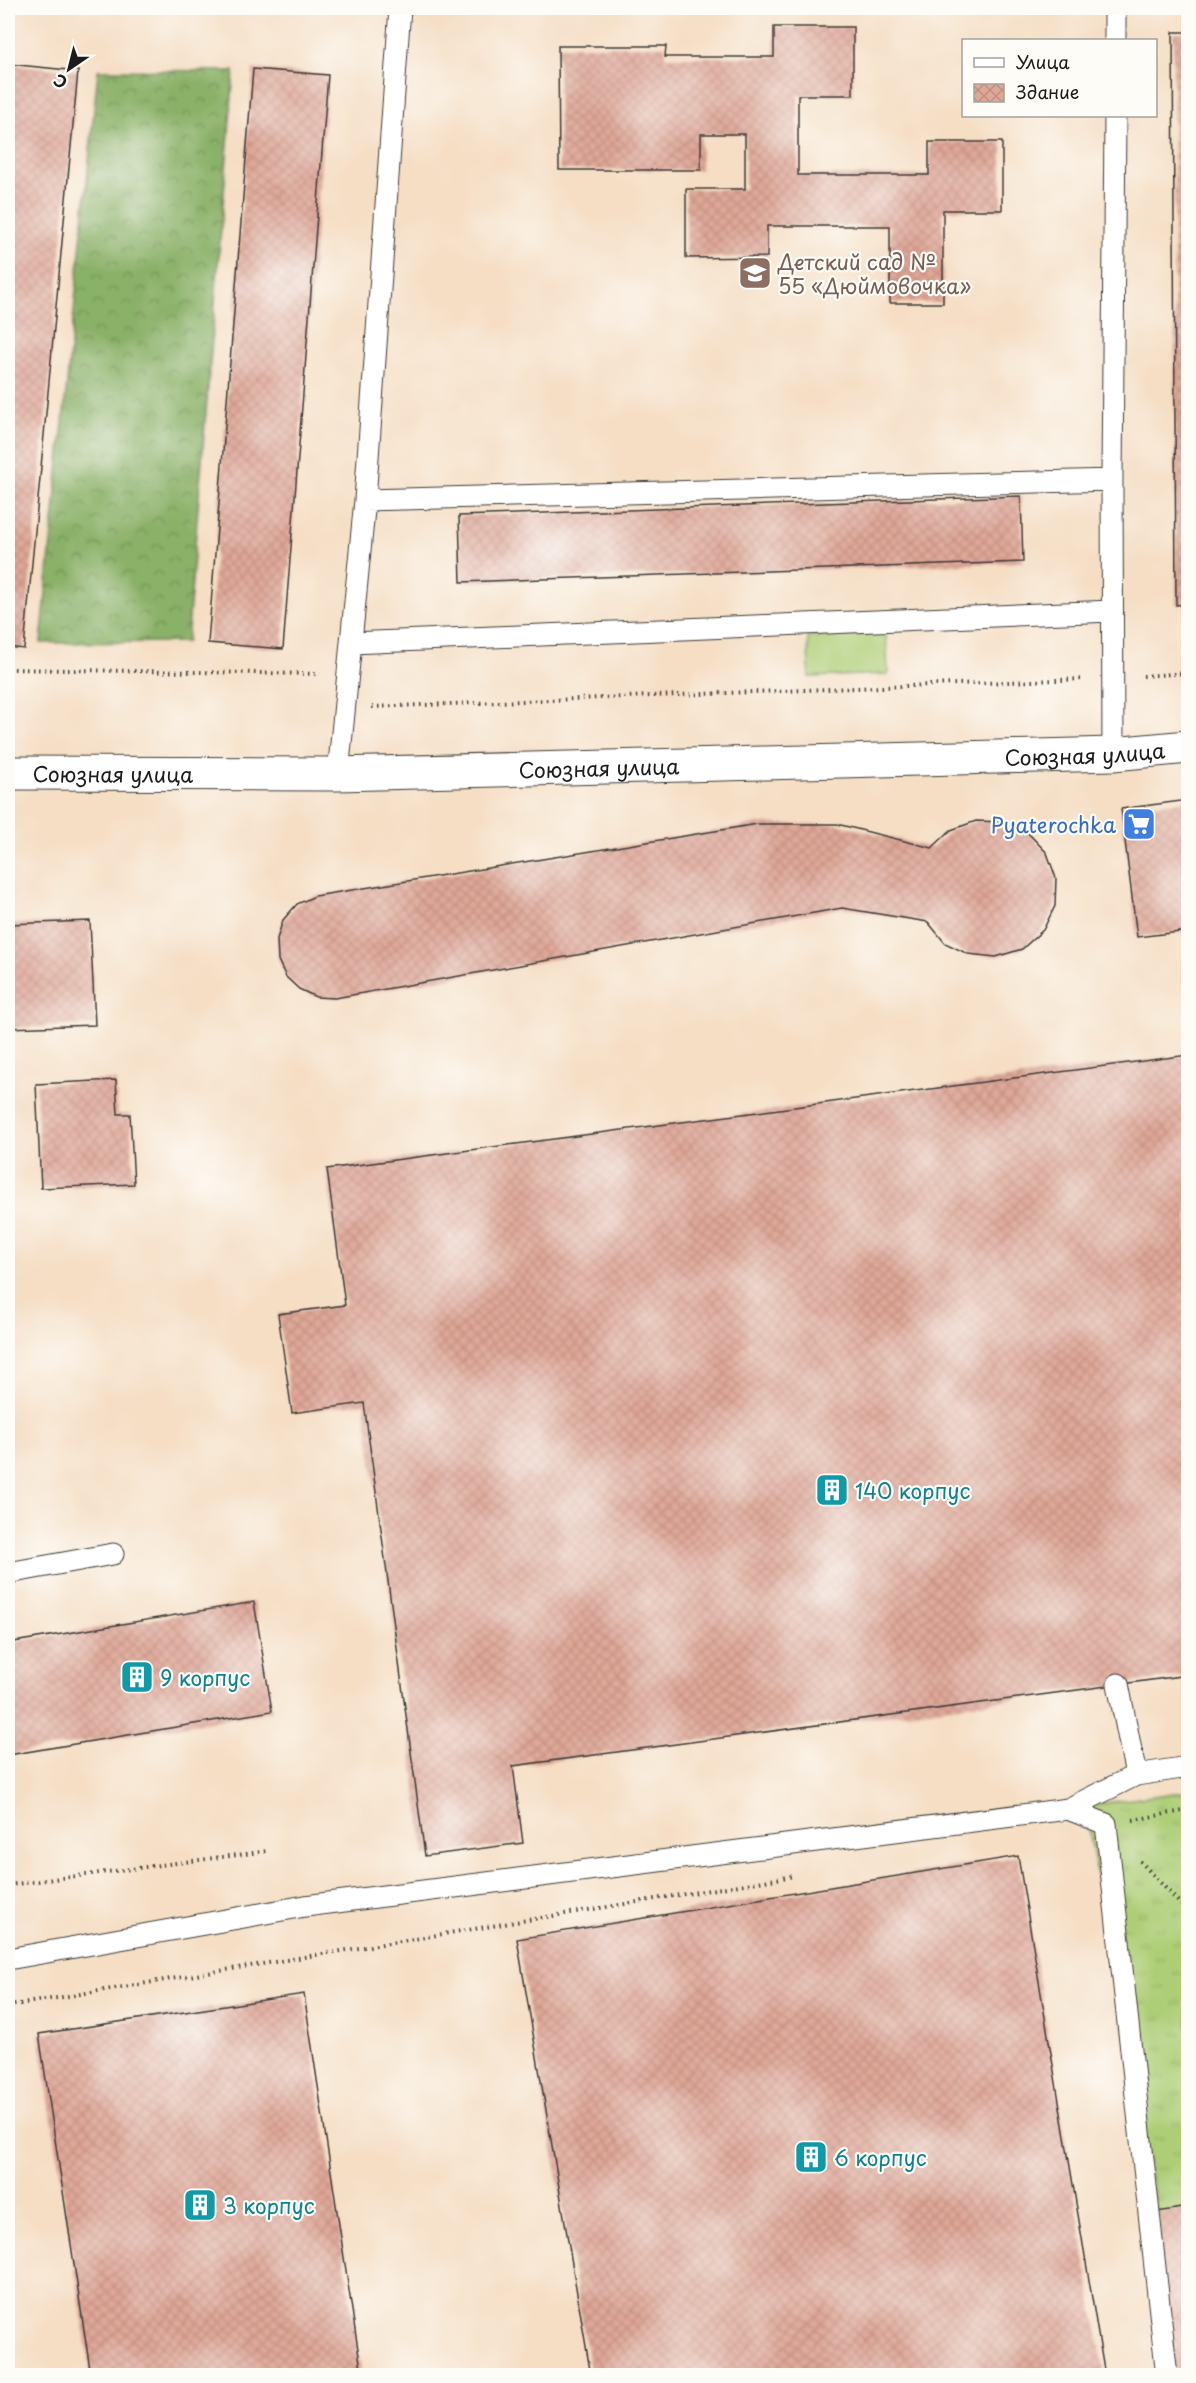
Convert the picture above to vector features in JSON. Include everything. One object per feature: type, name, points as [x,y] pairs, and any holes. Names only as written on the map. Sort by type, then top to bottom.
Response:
[{"type":"street","name":"Союзная улица","points":[[8,772],[338,774],[1113,754],[1188,747]]},
{"type":"lane","points":[[338,774],[365,500],[400,8]]},
{"type":"lane","points":[[1115,8],[1115,39]]},
{"type":"lane","points":[[1113,754],[1114,117]]},
{"type":"lane","points":[[365,500],[1112,480]]},
{"type":"lane","points":[[351,643],[1112,611]]},
{"type":"lane","points":[[8,1574],[113,1554]]},
{"type":"lane","points":[[1118,1684],[1136,1775]]},
{"type":"lane","points":[[8,1959],[305,1906],[1068,1809],[1136,1775],[1188,1767]]},
{"type":"lane","points":[[1068,1809],[1106,1824],[1167,2376]]},
{"type":"path","points":[[8,669],[348,674]]},
{"type":"path","points":[[345,709],[1188,673]]},
{"type":"path","points":[[1106,1824],[1188,1810]]},
{"type":"path","points":[[1106,1824],[1188,1912]]},
{"type":"path","points":[[8,1886],[268,1851]]},
{"type":"path","points":[[8,2006],[800,1875]]},
{"type":"green space","points":[[98,70],[234,71],[187,642],[41,643]]},
{"type":"green space","points":[[886,633],[888,674],[809,677],[808,636]]},
{"type":"green space","points":[[1188,1791],[1188,2209],[1157,2214],[1089,1830],[1090,1805]]},
{"type":"building","points":[[774,27],[853,27],[853,95],[798,95],[798,175],[929,175],[929,142],[1002,142],[1002,210],[943,210],[943,303],[890,303],[890,226],[767,226],[767,257],[686,258],[686,189],[745,189],[745,134],[701,134],[701,170],[559,170],[558,46],[666,46],[665,57],[774,57]]},
{"type":"building","points":[[1173,32],[1188,32],[1188,604],[1176,605]]},
{"type":"building","points":[[8,64],[78,71],[24,649],[8,647]]},
{"type":"building","points":[[253,69],[328,75],[283,649],[208,643]]},
{"type":"building","points":[[1021,496],[1023,562],[461,582],[459,516]]},
{"type":"building","points":[[1188,800],[1188,931],[1137,937],[1121,809]]},
{"type":"building","points":[[976,821],[1003,822],[1028,833],[1047,853],[1056,878],[1055,906],[1043,930],[1022,949],[996,957],[968,954],[945,943],[928,922],[842,908],[335,998],[316,997],[299,989],[286,977],[278,960],[277,939],[283,920],[297,904],[315,896],[758,824],[837,824],[932,848],[951,830]]},
{"type":"building","points":[[90,921],[95,1025],[8,1028],[8,924]]},
{"type":"building","name":"140 корпус","points":[[1188,1055],[1188,1675],[513,1766],[523,1843],[425,1856],[364,1403],[292,1413],[278,1314],[345,1305],[327,1169]]},
{"type":"building","points":[[116,1080],[118,1114],[130,1114],[134,1184],[41,1188],[36,1084]]},
{"type":"building","name":"9 корпус","points":[[254,1602],[272,1711],[8,1755],[8,1643]]},
{"type":"building","name":"6 корпус","points":[[1018,1856],[1105,2376],[591,2376],[517,1939]]},
{"type":"building","name":"3 корпус","points":[[304,1994],[362,2376],[91,2376],[39,2034]]},
{"type":"building","points":[[1188,2207],[1188,2376],[1175,2376],[1150,2213]]},
{"type":"place","name":"Детский сад № 55 «Дюймовочка»","points":[[755,273]]},
{"type":"place","name":"Pyaterochka","points":[[1139,824]]},
{"type":"place","name":"140 корпус","points":[[832,1490]]},
{"type":"place","name":"9 корпус","points":[[137,1677]]},
{"type":"place","name":"6 корпус","points":[[811,2157]]},
{"type":"place","name":"3 корпус","points":[[200,2205]]}]
